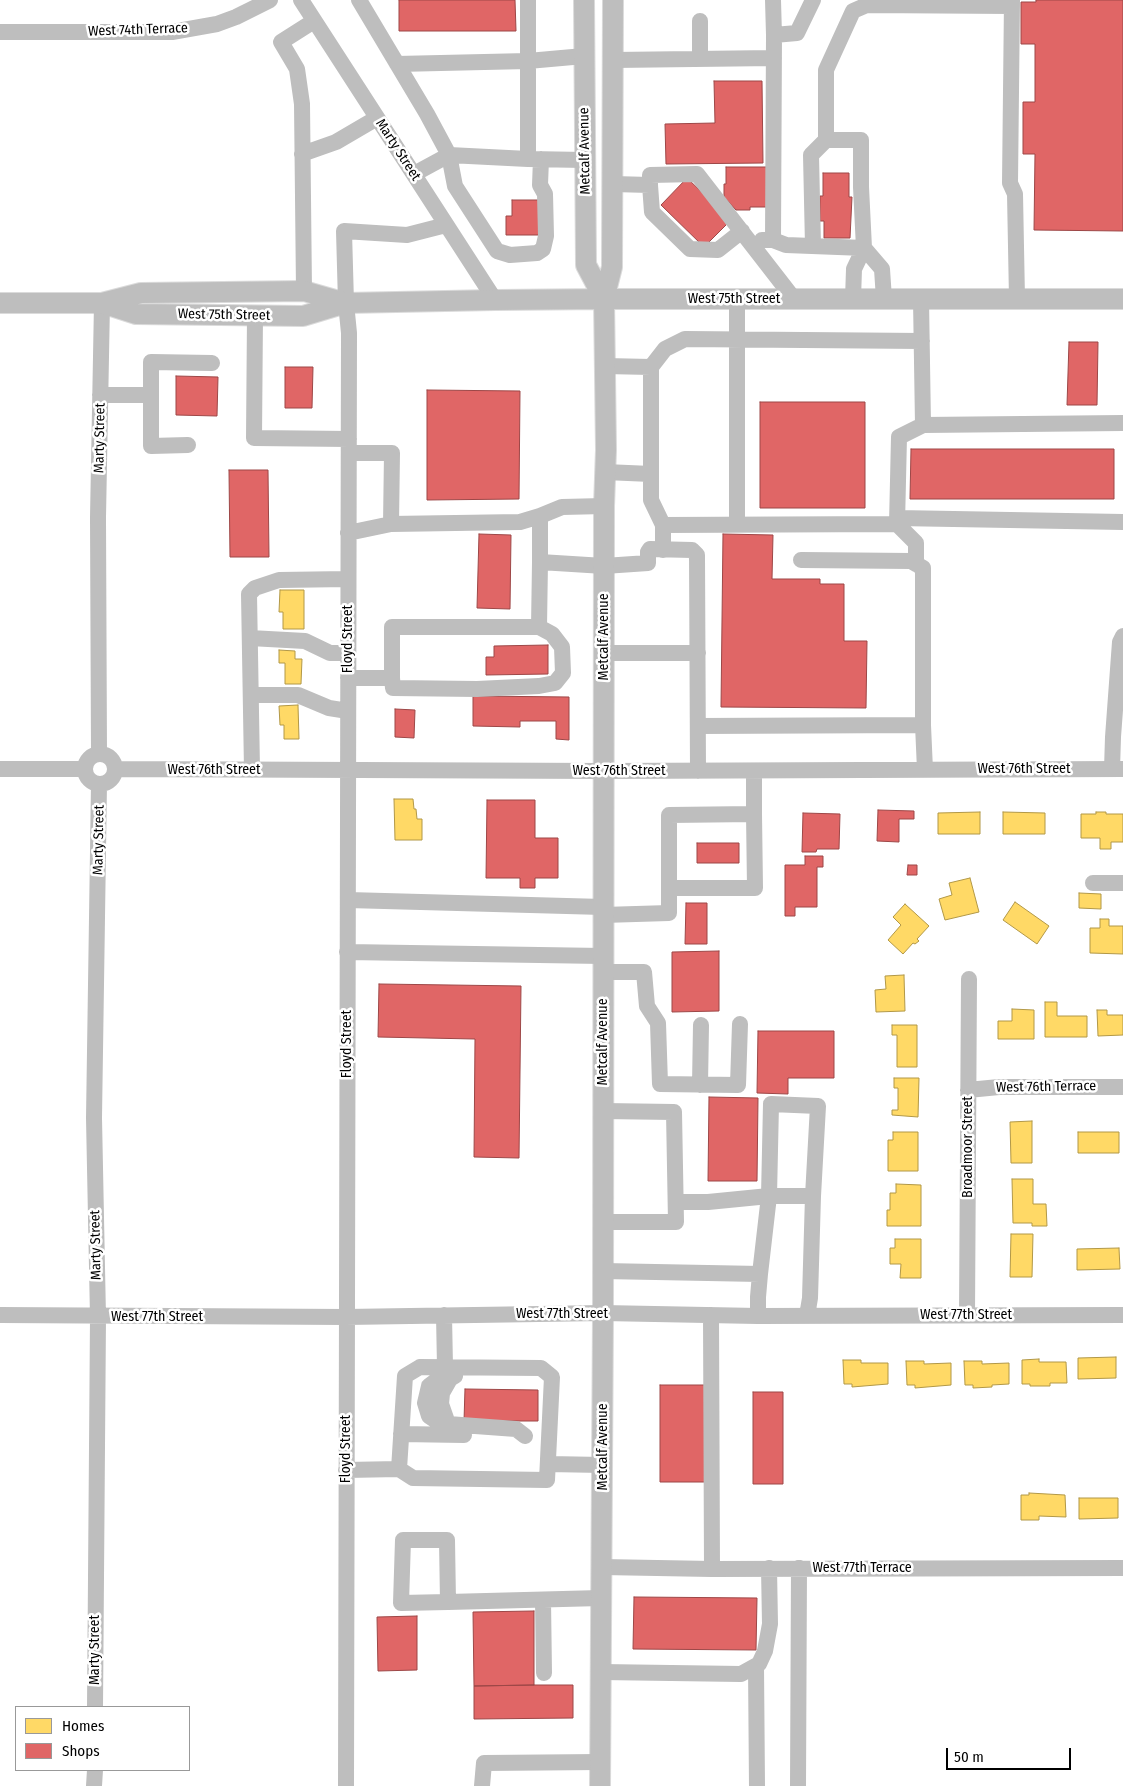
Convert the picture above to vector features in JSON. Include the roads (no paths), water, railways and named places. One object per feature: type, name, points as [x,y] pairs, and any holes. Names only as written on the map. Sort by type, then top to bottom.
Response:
[{"type":"main road","name":"Metcalf Avenue","points":[[584,0],[586,265],[604,299]]},
{"type":"main road","name":"Metcalf Avenue","points":[[600,1786],[603,1465],[604,299],[612,267],[614,0]]},
{"type":"main road","name":"West 75th Street","points":[[0,303],[102,303],[141,293],[304,290],[346,303]]},
{"type":"main road","name":"West 75th Street","points":[[102,303],[136,314],[303,316],[346,303],[604,299],[1123,299]]},
{"type":"street","name":"West 74th Terrace","points":[[0,32],[172,32],[216,24],[236,17],[270,0]]},
{"type":"street","name":"Marty Street","points":[[301,0],[495,300]]},
{"type":"street","points":[[359,0],[427,114],[449,155],[455,186],[497,252],[510,255],[537,252],[544,249],[546,236],[545,194],[540,185],[534,159],[528,61],[528,0]]},
{"type":"street","points":[[773,0],[773,240]]},
{"type":"street","points":[[774,35],[797,33],[813,0]]},
{"type":"street","points":[[826,140],[826,70],[853,12],[867,5],[1012,3],[1010,183],[1015,194],[1017,299]]},
{"type":"street","points":[[304,290],[302,104],[297,69],[281,42],[314,21]]},
{"type":"street","points":[[700,21],[700,59]]},
{"type":"street","points":[[397,64],[528,61],[584,56]]},
{"type":"street","points":[[614,60],[774,58]]},
{"type":"street","points":[[302,154],[336,142],[377,118]]},
{"type":"street","points":[[813,246],[811,155],[826,140],[861,140],[864,248],[854,269],[853,299]]},
{"type":"street","points":[[414,174],[449,155],[585,160]]},
{"type":"street","points":[[794,299],[746,236],[697,174],[650,175],[652,212],[690,249],[718,250],[746,236],[773,240],[786,245],[864,248],[882,269],[884,299]]},
{"type":"street","points":[[613,184],[650,185]]},
{"type":"street","name":"Floyd Street","points":[[346,1786],[349,333],[346,303],[344,232],[407,234],[446,225]]},
{"type":"street","points":[[737,524],[738,299]]},
{"type":"street","points":[[921,299],[924,424]]},
{"type":"street","name":"Marty Street","points":[[99,754],[98,517],[102,303]]},
{"type":"street","points":[[255,315],[254,438],[349,446],[392,453],[392,524]]},
{"type":"street","points":[[662,550],[663,525],[651,500],[651,367],[665,348],[685,339],[922,341]]},
{"type":"street","points":[[188,445],[151,446],[151,362],[212,363]]},
{"type":"street","points":[[605,366],[651,367]]},
{"type":"street","points":[[100,395],[151,395]]},
{"type":"street","points":[[916,564],[916,543],[897,521],[899,437],[924,424],[1123,423]]},
{"type":"street","points":[[605,472],[651,474]]},
{"type":"street","points":[[348,533],[392,524],[520,522],[562,507],[604,506]]},
{"type":"street","points":[[539,627],[540,516]]},
{"type":"street","points":[[663,525],[897,521],[1123,522]]},
{"type":"street","points":[[540,562],[604,566],[648,563],[648,552],[650,549],[692,550],[697,555],[698,770]]},
{"type":"street","points":[[801,560],[911,561],[923,568],[924,770]]},
{"type":"street","points":[[252,770],[249,594],[255,588],[279,580],[348,579]]},
{"type":"street","points":[[392,627],[539,627],[552,634],[562,647],[563,673],[554,683],[539,686],[477,689],[393,688],[392,627]]},
{"type":"street","points":[[1118,769],[1113,737],[1120,642],[1123,636]]},
{"type":"street","points":[[250,638],[305,641],[330,654],[348,654]]},
{"type":"street","points":[[604,654],[698,653]]},
{"type":"street","points":[[348,678],[392,678]]},
{"type":"street","points":[[251,695],[298,695],[329,708],[348,711]]},
{"type":"street","points":[[698,726],[923,725]]},
{"type":"street","points":[[99,754],[108,756],[115,769],[109,781],[99,784],[87,778],[85,769],[88,759],[99,754]]},
{"type":"street","points":[[0,769],[85,769]]},
{"type":"street","name":"West 76th Street","points":[[115,769],[604,771],[1118,769]]},
{"type":"street","points":[[669,888],[755,888],[754,770]]},
{"type":"street","name":"Marty Street","points":[[95,1706],[98,1316],[94,1118],[99,784]]},
{"type":"street","points":[[348,900],[669,913],[669,815],[754,814]]},
{"type":"street","points":[[1093,884],[1123,883]]},
{"type":"street","points":[[347,952],[604,964],[644,972],[647,1006],[658,1023],[660,1084],[738,1085],[740,1024]]},
{"type":"street","name":"Broadmoor Street","points":[[967,1315],[969,979]]},
{"type":"street","points":[[700,1085],[701,1025]]},
{"type":"street","points":[[602,1222],[676,1222],[675,1084]]},
{"type":"street","name":"West 76th Terrace","points":[[968,1090],[999,1087],[1123,1086]]},
{"type":"street","points":[[758,1316],[760,1274],[769,1196],[771,1104],[818,1106],[810,1298],[807,1316]]},
{"type":"street","points":[[603,1112],[674,1112]]},
{"type":"street","points":[[676,1202],[708,1202],[769,1196],[813,1196]]},
{"type":"street","points":[[603,1271],[760,1274]]},
{"type":"street","name":"West 77th Street","points":[[0,1315],[346,1316],[603,1313],[758,1316],[1123,1315]]},
{"type":"street","points":[[444,1315],[447,1373],[441,1404],[448,1424],[516,1429],[525,1436]]},
{"type":"street","points":[[711,1315],[712,1569]]},
{"type":"street","points":[[346,1470],[399,1469],[413,1478],[547,1480],[552,1377],[541,1368],[468,1367],[447,1373],[420,1367],[405,1376],[399,1469]]},
{"type":"street","points":[[401,1434],[549,1436]]},
{"type":"street","points":[[548,1464],[603,1465]]},
{"type":"street","points":[[448,1602],[447,1540],[403,1540],[401,1603],[543,1600],[602,1598]]},
{"type":"street","name":"West 77th Terrace","points":[[602,1567],[712,1569],[1123,1568]]},
{"type":"street","points":[[601,1672],[741,1674],[756,1666],[759,1664],[765,1651],[770,1624],[769,1568]]},
{"type":"street","points":[[798,1786],[799,1568]]},
{"type":"street","points":[[543,1600],[544,1673]]},
{"type":"street","points":[[756,1666],[756,1786]]},
{"type":"street","points":[[482,1786],[484,1764],[600,1762]]},
{"type":"street","points":[[94,1786],[95,1771]]}]
